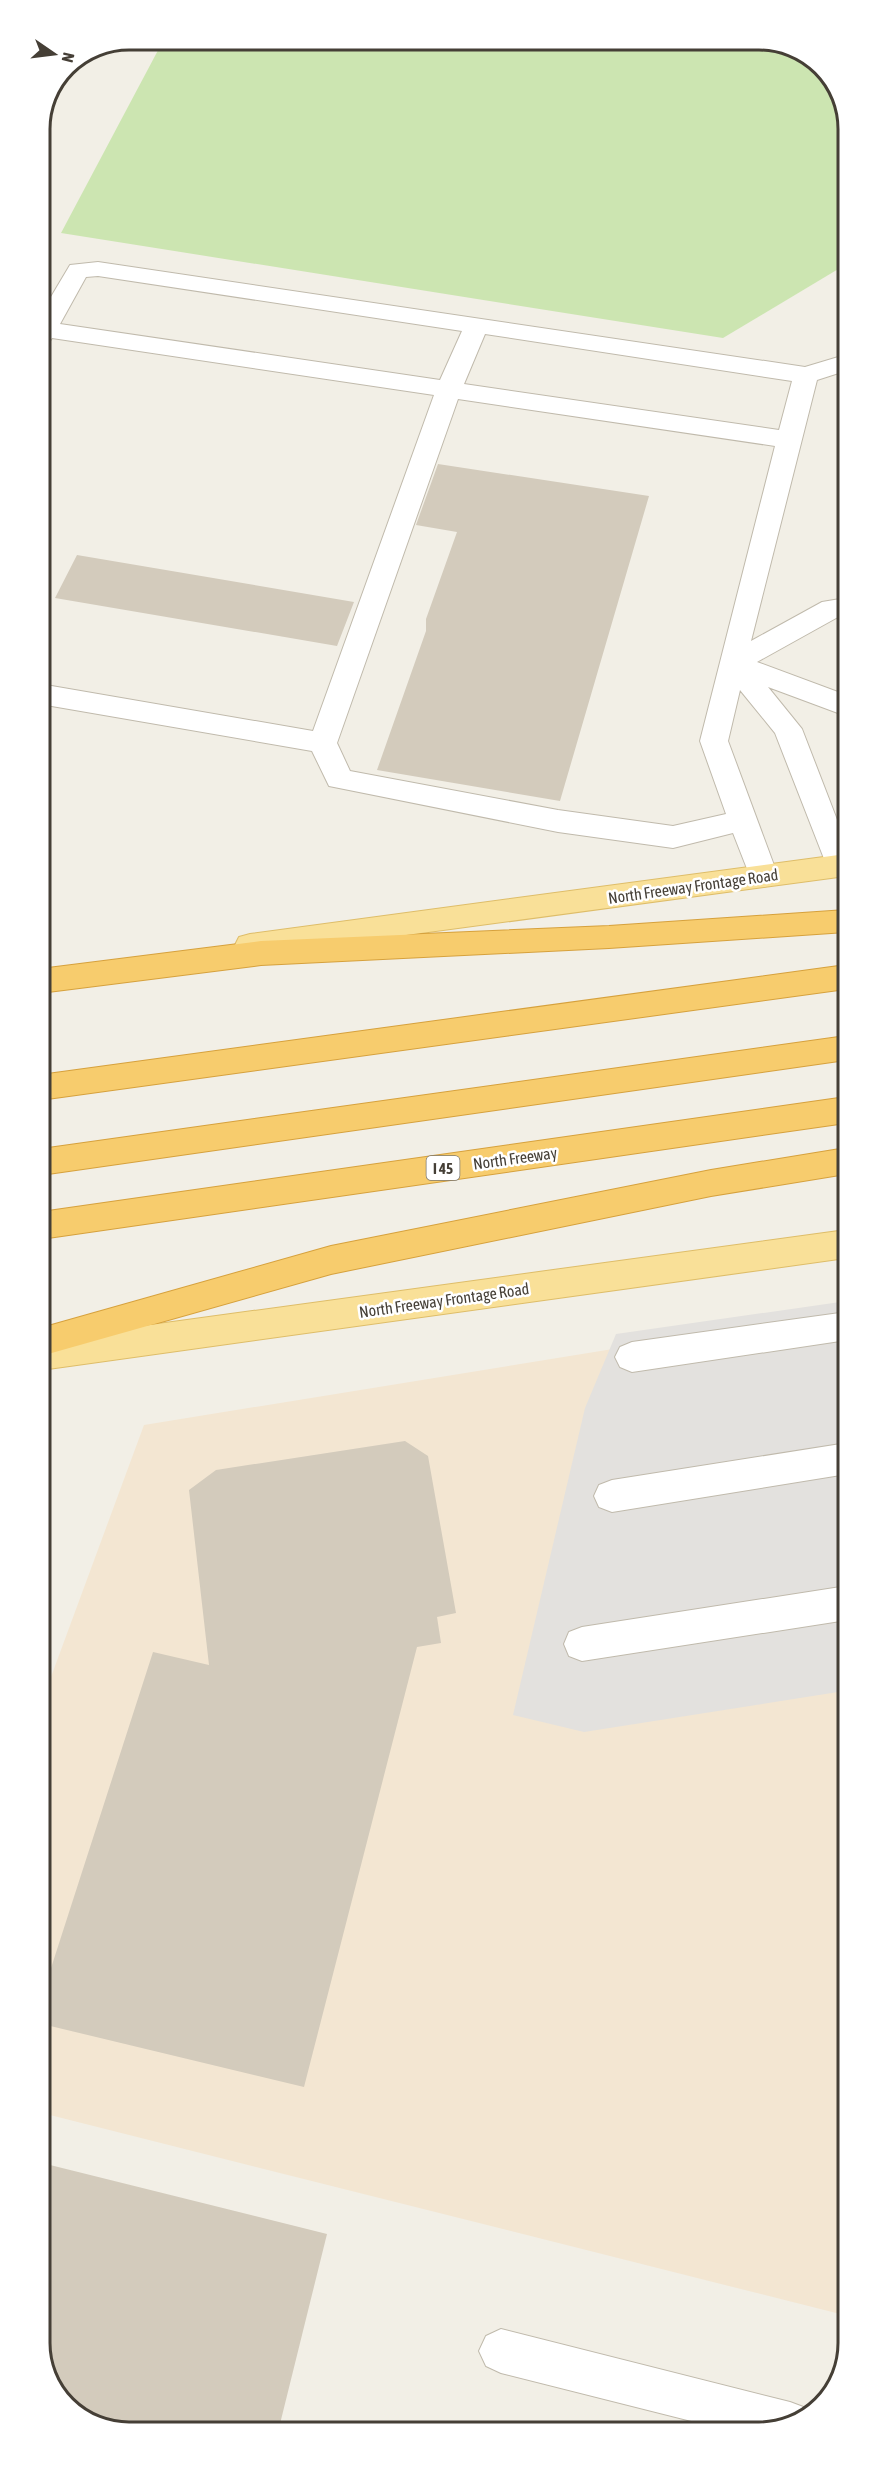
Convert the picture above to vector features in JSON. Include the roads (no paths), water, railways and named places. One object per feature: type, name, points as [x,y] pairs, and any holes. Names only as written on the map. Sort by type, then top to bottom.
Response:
[{"type":"highway","points":[[50,980],[261,953],[609,937],[838,922]]},
{"type":"highway","points":[[50,1087],[838,978]]},
{"type":"highway","points":[[50,1161],[838,1049]]},
{"type":"highway","name":"North Freeway","points":[[50,1225],[838,1111]]},
{"type":"highway","points":[[49,1340],[331,1260],[711,1183],[838,1162]]},
{"type":"main road","name":"North Freeway Frontage Road","points":[[50,976],[248,946],[838,867]]},
{"type":"main road","name":"North Freeway Frontage Road","points":[[49,1354],[838,1245]]},
{"type":"lane","points":[[50,320],[78,270],[98,269],[806,375],[838,365]]},
{"type":"lane","points":[[477,325],[449,389],[323,743],[339,779],[558,821],[673,837],[743,819]]},
{"type":"lane","points":[[50,335],[449,389],[789,440]]},
{"type":"lane","points":[[763,876],[714,741],[806,375]]},
{"type":"lane","points":[[732,663],[832,609],[838,608]]},
{"type":"lane","points":[[732,663],[838,703]]},
{"type":"lane","points":[[732,663],[788,729],[838,854]]},
{"type":"lane","points":[[50,696],[323,743]]},
{"type":"lane","points":[[632,1357],[838,1327]]},
{"type":"lane","points":[[612,1496],[838,1459]]},
{"type":"lane","points":[[582,1644],[838,1604]]},
{"type":"lane","points":[[501,2351],[703,2416],[768,2422]]}]
